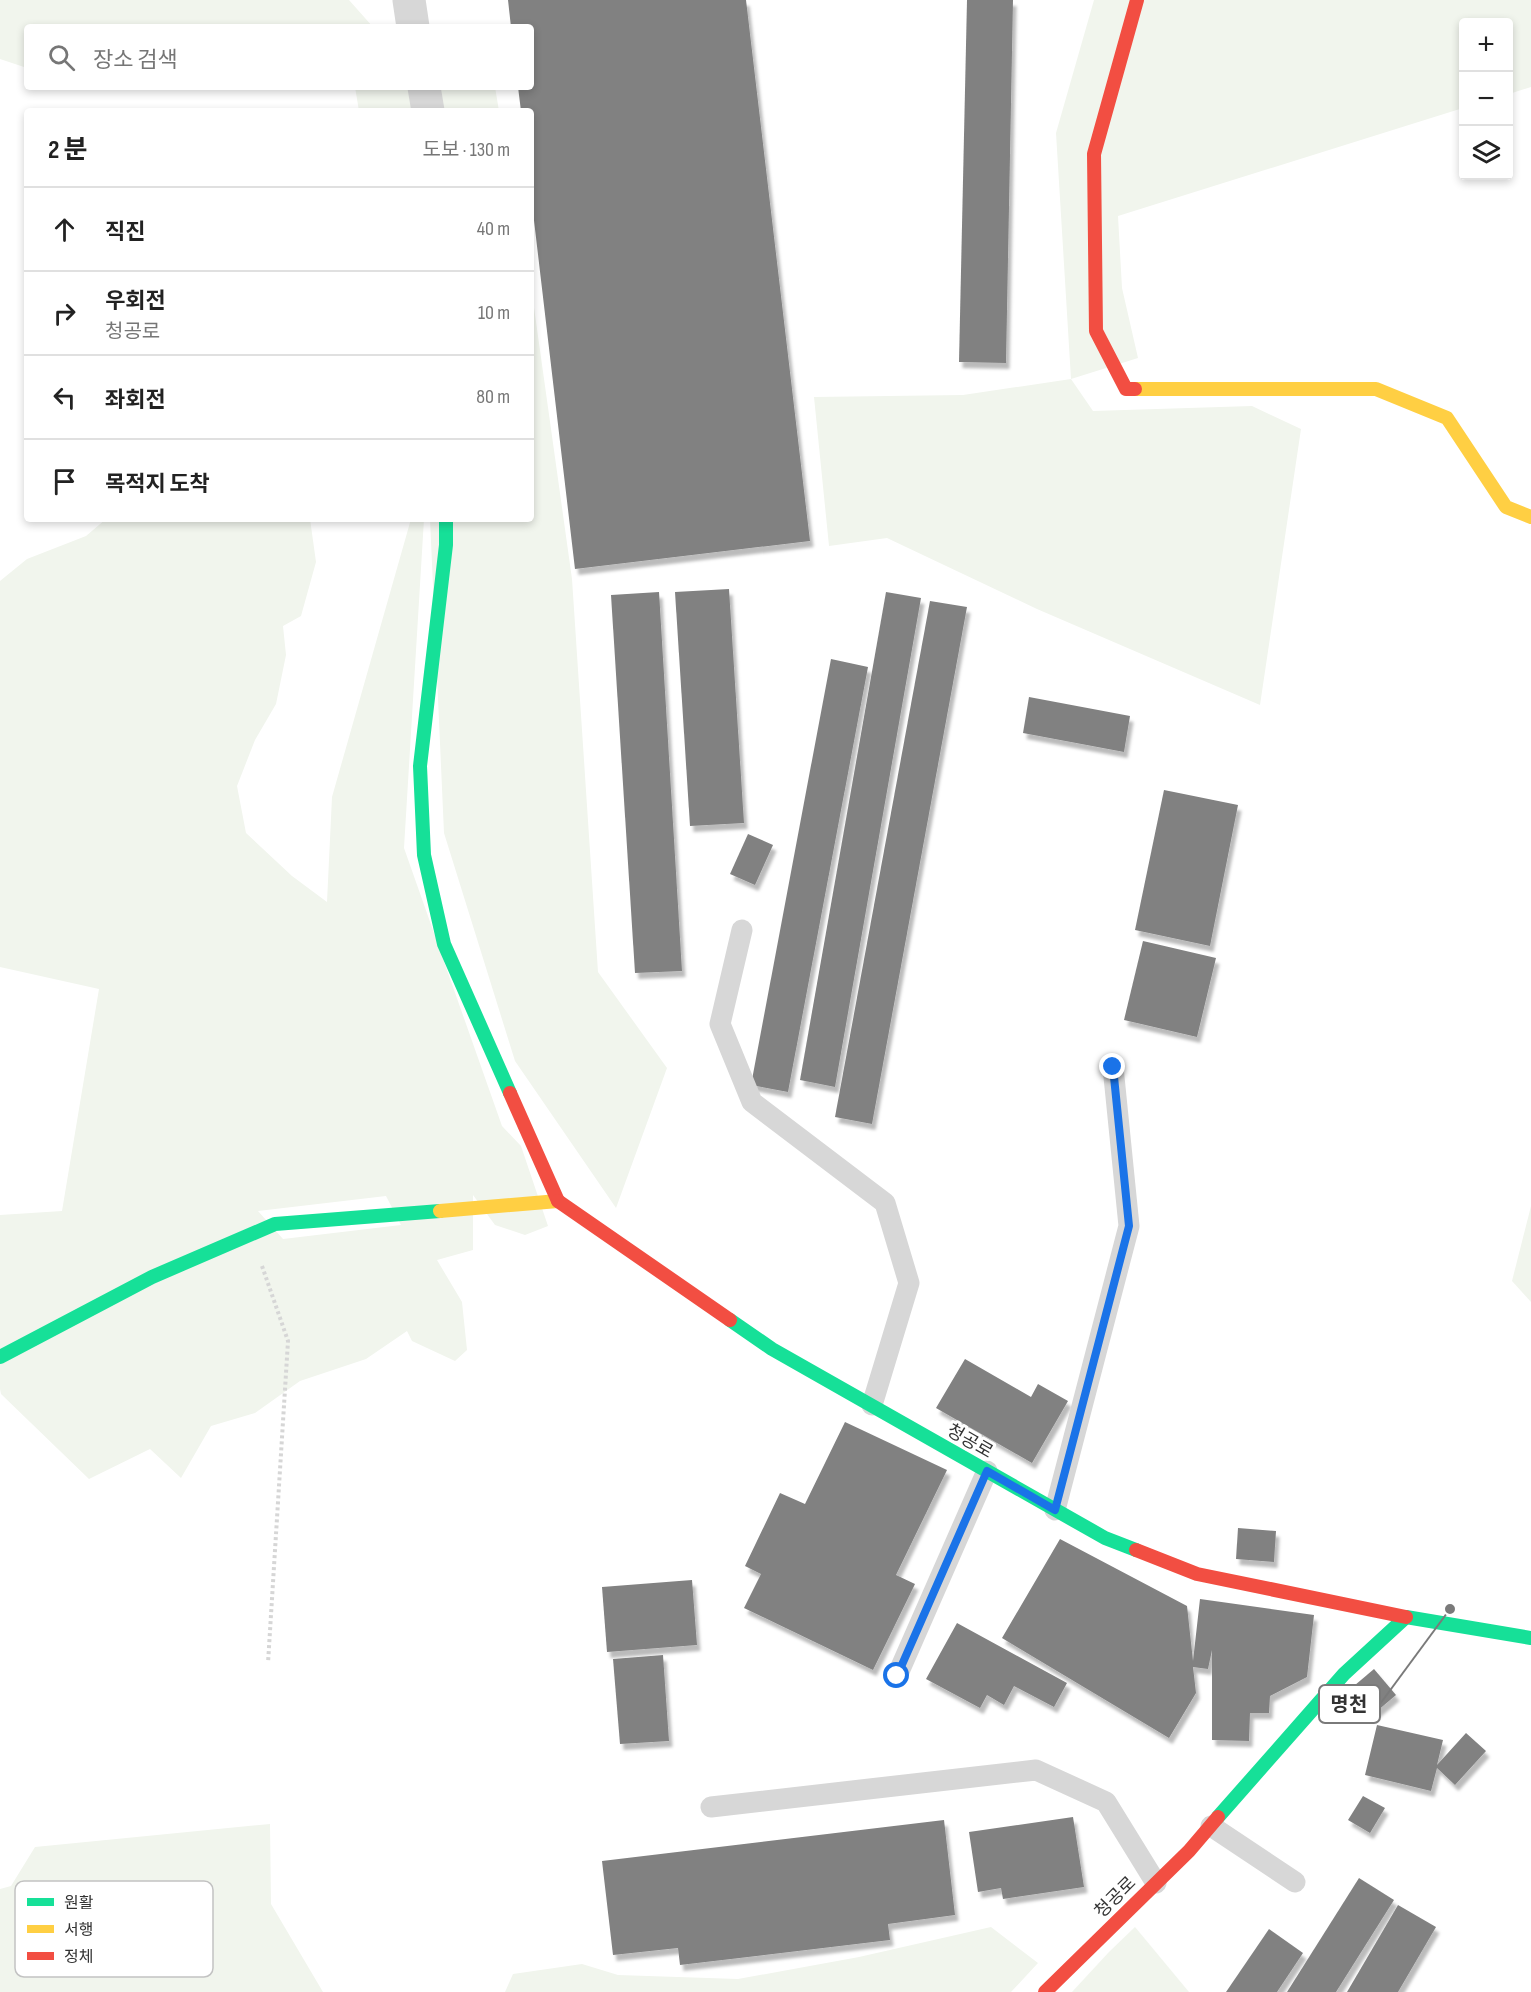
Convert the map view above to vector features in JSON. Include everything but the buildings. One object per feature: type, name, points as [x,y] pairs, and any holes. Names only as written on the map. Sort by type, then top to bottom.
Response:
[{"type":"street","points":[[409,0],[413,24]]},
{"type":"street","points":[[1137,0],[1094,154],[1096,331],[1126,389],[1376,389],[1447,418],[1506,507],[1531,518]]},
{"type":"street","points":[[424,90],[428,108]]},
{"type":"street","points":[[0,1356],[152,1277],[275,1224],[558,1201],[444,944],[424,855],[420,766],[446,544],[446,522]]},
{"type":"street","name":"청공로","points":[[558,1201],[772,1349],[1105,1538],[1197,1574],[1406,1617],[1531,1638]]},
{"type":"street","name":"청공로","points":[[1045,1992],[1189,1851],[1344,1674],[1406,1617]]},
{"type":"lane","points":[[742,930],[720,1023],[752,1102],[885,1203],[909,1283],[872,1405]]},
{"type":"lane","points":[[1055,1510],[1129,1226],[1113,1067]]},
{"type":"lane","points":[[897,1676],[987,1471]]},
{"type":"lane","points":[[711,1807],[1036,1770],[1106,1802],[1156,1883]]},
{"type":"lane","points":[[1210,1826],[1295,1882]]},
{"type":"path","points":[[251,1234],[288,1341],[268,1662]]},
{"type":"shaded area","points":[[0,0],[349,0],[370,24],[24,24],[24,67],[0,59]]},
{"type":"shaded area","points":[[1094,0],[1531,0],[1531,87],[1513,93],[1513,18],[1459,18],[1459,109],[1118,216],[1122,288],[1138,358],[1071,379],[1056,133]]},
{"type":"shaded area","points":[[356,90],[496,90],[498,108],[358,108]]},
{"type":"shaded area","points":[[534,307],[572,579],[598,972],[667,1068],[616,1208],[515,1061],[444,833],[430,522],[534,522]]},
{"type":"shaded area","points":[[1071,379],[1093,411],[1252,406],[1301,429],[1260,705],[1037,609],[887,538],[829,546],[814,397],[963,395]]},
{"type":"shaded area","points":[[102,522],[310,522],[316,562],[301,616],[283,626],[286,655],[276,704],[255,740],[237,786],[246,833],[292,876],[327,902],[332,797],[410,522],[424,522],[404,848],[502,1126],[521,1146],[548,1226],[525,1235],[495,1225],[473,1195],[473,1250],[437,1260],[462,1302],[467,1350],[455,1361],[412,1341],[407,1331],[366,1359],[300,1381],[255,1413],[211,1426],[181,1478],[150,1449],[89,1479],[1,1394],[0,1389],[0,1215],[62,1211],[99,989],[0,967],[0,581],[27,559],[86,536]],"holes":[[[386,1196],[401,1225],[283,1239],[258,1211]]]},
{"type":"shaded area","points":[[1531,1206],[1531,1302],[1512,1281]]},
{"type":"shaded area","points":[[270,1824],[271,1904],[323,1992],[0,1992],[0,1889],[11,1886],[35,1847]]},
{"type":"shaded area","points":[[991,1927],[1038,1963],[1011,1992],[505,1992],[513,1974],[582,1964],[618,1975],[738,1979],[859,1957]]},
{"type":"shaded area","points":[[1135,1927],[1189,1992],[1072,1992],[1109,1952]]},
{"type":"traffic: fast","points":[[446,522],[446,545],[420,766],[424,855],[444,944],[510,1093]]},
{"type":"traffic: fast","points":[[0,1357],[152,1277],[275,1224],[440,1211]]},
{"type":"traffic: fast","points":[[730,1320],[772,1349],[1105,1538],[1136,1550]]},
{"type":"traffic: fast","points":[[1218,1817],[1344,1674],[1406,1617],[1531,1638]]},
{"type":"traffic: slow","points":[[1135,389],[1376,389],[1447,418],[1506,507],[1531,517]]},
{"type":"traffic: slow","points":[[440,1211],[558,1201]]},
{"type":"traffic: jam","points":[[1135,389],[1126,389],[1096,331],[1094,154],[1137,0]]},
{"type":"traffic: jam","points":[[510,1093],[558,1201]]},
{"type":"traffic: jam","points":[[558,1201],[730,1320]]},
{"type":"traffic: jam","points":[[1136,1550],[1197,1574],[1406,1617]]},
{"type":"traffic: jam","points":[[1045,1992],[1189,1851],[1218,1817]]},
{"type":"place","name":"명천","points":[[1450,1609]]},
{"type":"route","points":[[897,1676],[987,1471],[1055,1510],[1129,1226],[1113,1067]]}]
